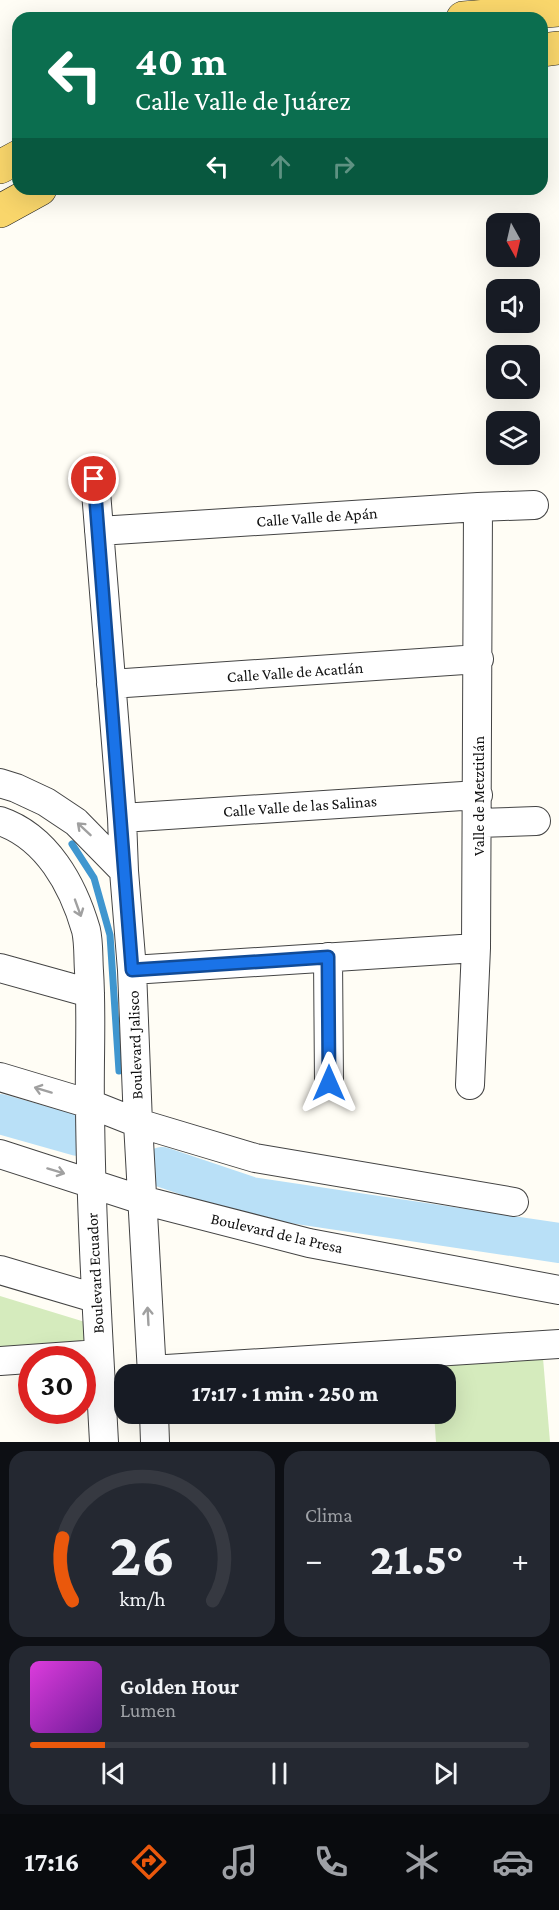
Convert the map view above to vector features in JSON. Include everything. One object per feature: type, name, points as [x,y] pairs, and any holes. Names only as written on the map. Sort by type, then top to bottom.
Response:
[{"type":"main road","points":[[535,12],[559,10]]},
{"type":"main road","points":[[0,211],[29,195]]},
{"type":"street","name":"Boulevard Jalisco","points":[[94,479],[122,818],[132,970],[138,1123]]},
{"type":"street","name":"Calle Valle de Apán","points":[[99,531],[534,505]]},
{"type":"street","name":"Valle de Metztitlán","points":[[470,1085],[476,948],[478,823],[478,507]]},
{"type":"street","name":"Calle Valle de Acatlán","points":[[111,684],[479,659]]},
{"type":"street","points":[[0,783],[46,802],[76,822],[124,871]]},
{"type":"street","name":"Calle Valle de las Salinas","points":[[122,818],[478,795]]},
{"type":"street","points":[[0,821],[29,835],[42,847],[69,885],[87,932],[90,993],[90,1104]]},
{"type":"street","points":[[478,823],[536,821]]},
{"type":"street","points":[[132,970],[476,948]]},
{"type":"street","points":[[328,957],[329,1083]]},
{"type":"street","points":[[0,968],[90,993]]},
{"type":"street","points":[[0,1077],[90,1104],[138,1123],[255,1158],[514,1202]]},
{"type":"street","name":"Boulevard Ecuador","points":[[90,1104],[95,1299],[104,1442]]},
{"type":"street","points":[[138,1123],[151,1364]]},
{"type":"street","name":"Boulevard de la Presa","points":[[0,1154],[142,1200],[309,1243],[559,1290]]},
{"type":"street","points":[[0,1270],[95,1299]]},
{"type":"street","points":[[268,1364],[559,1344]]},
{"type":"street","points":[[0,1361],[99,1354]]},
{"type":"street","points":[[154,1424],[155,1442]]},
{"type":"green space","points":[[0,1296],[85,1322],[87,1343],[0,1349]]},
{"type":"green space","points":[[543,1358],[550,1442],[436,1442],[435,1424],[456,1424],[456,1364],[431,1364]]},
{"type":"waterway","points":[[72,844],[94,878],[110,935],[119,1071]]},
{"type":"waterway","points":[[0,1114],[78,1136]]},
{"type":"waterway","points":[[45,1127],[62,1120]]},
{"type":"waterway","points":[[162,1167],[251,1197],[559,1243]]},
{"type":"route","points":[[94,479],[132,970],[328,957],[329,1083]]}]
